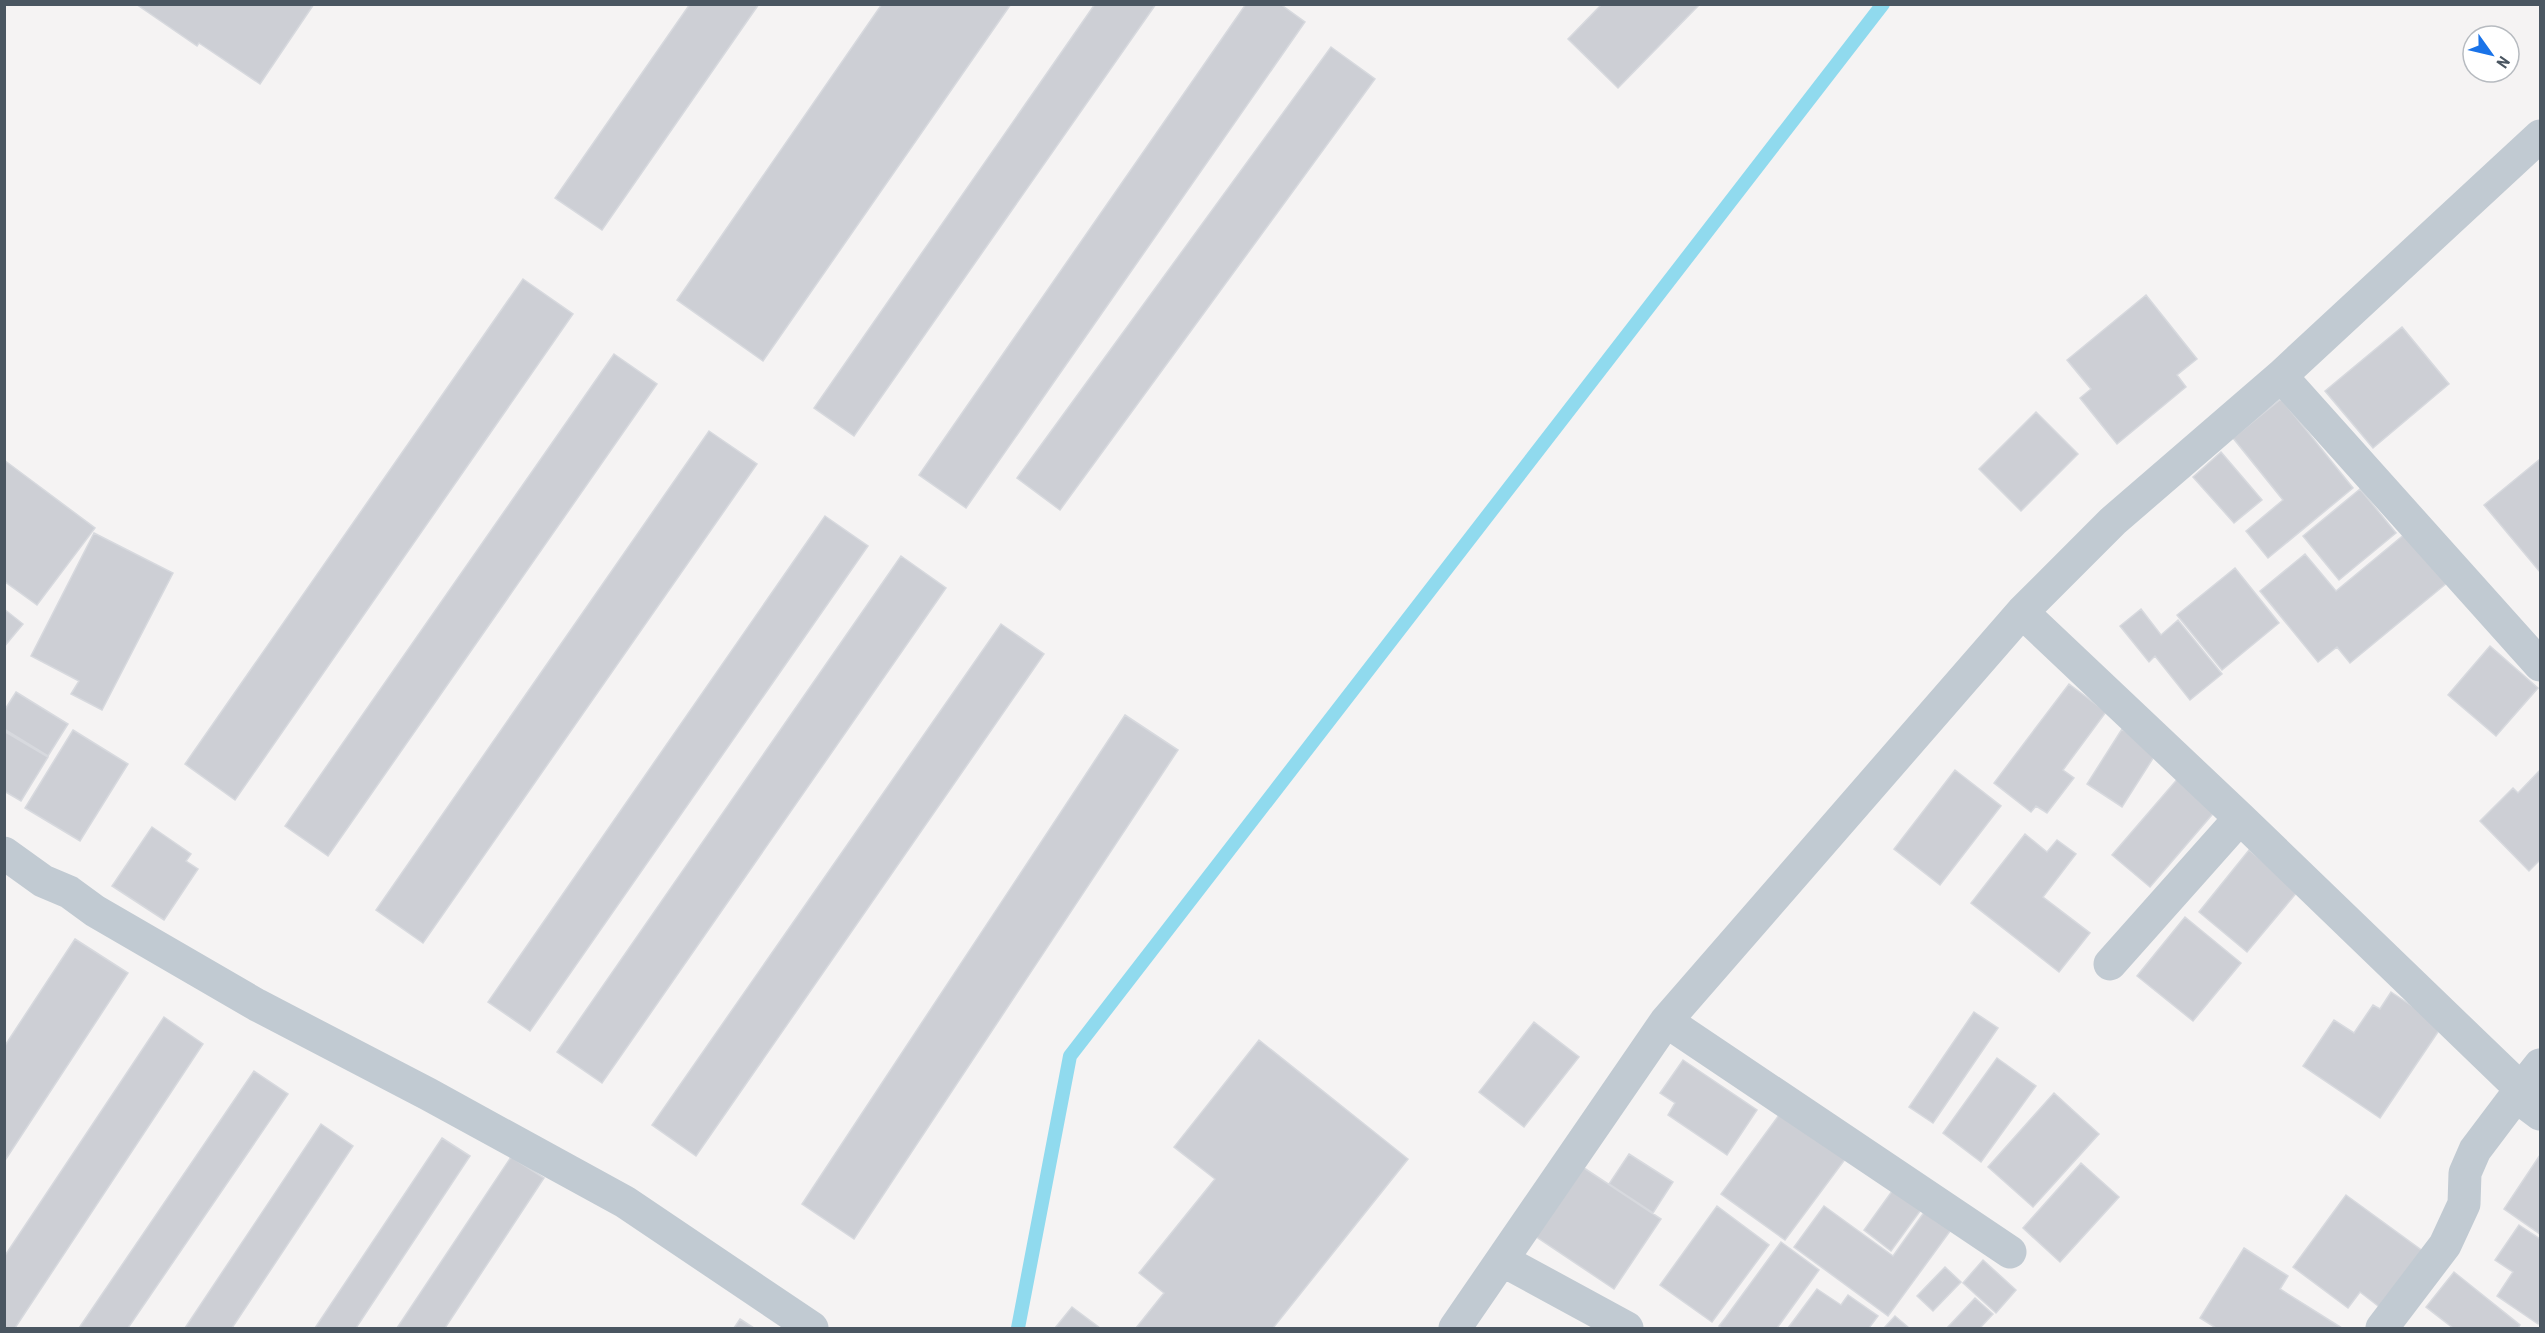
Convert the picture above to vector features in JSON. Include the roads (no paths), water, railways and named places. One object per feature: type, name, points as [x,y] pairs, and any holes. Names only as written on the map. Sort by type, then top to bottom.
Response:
[{"type":"street","points":[[1455,1329],[1666,1021],[2022,612],[2113,520],[2281,376],[2541,136]]},
{"type":"street","points":[[2281,376],[2541,665]]},
{"type":"street","points":[[2022,612],[2529,1091],[2475,1150],[2465,1173],[2464,1204],[2445,1245],[2382,1329]]},
{"type":"street","points":[[2110,964],[2240,818]]},
{"type":"street","points":[[4,853],[43,881],[69,892],[95,911],[257,1005],[428,1094],[625,1202],[812,1329]]},
{"type":"street","points":[[1666,1021],[2010,1252]]},
{"type":"street","points":[[1502,1260],[1627,1329]]},
{"type":"waterway","points":[[1018,1328],[1070,1056],[1883,4]]}]
